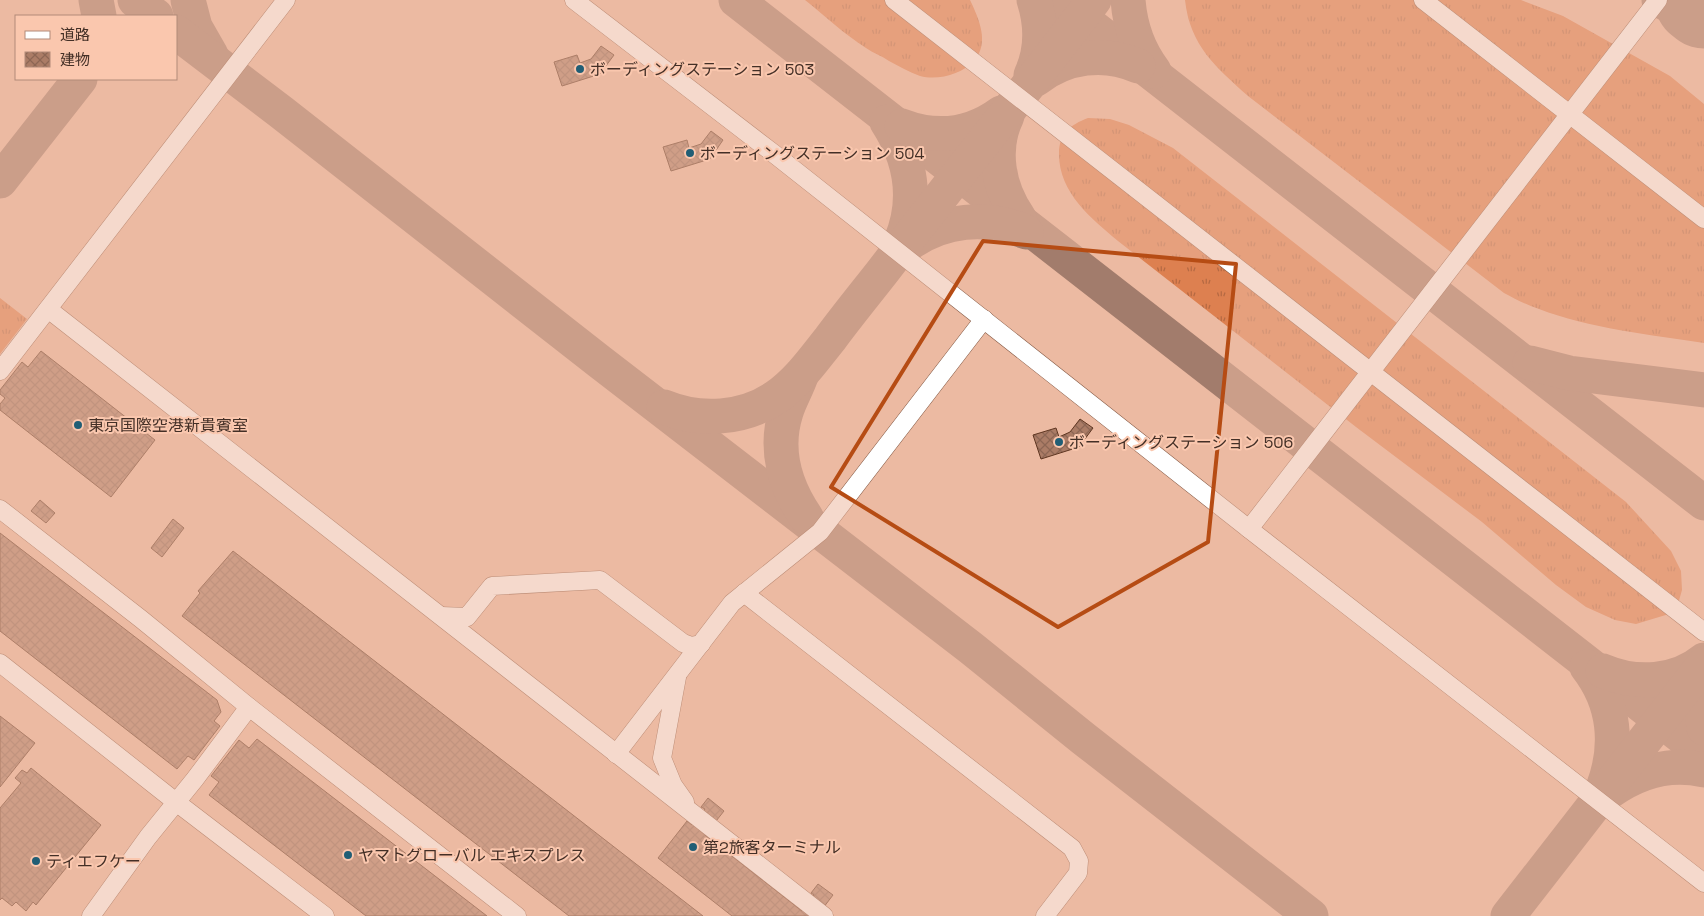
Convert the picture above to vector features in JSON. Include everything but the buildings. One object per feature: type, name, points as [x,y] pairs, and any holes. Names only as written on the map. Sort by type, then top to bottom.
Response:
[{"type":"street","points":[[0,371],[286,0]]},
{"type":"street","points":[[574,0],[1704,883]]},
{"type":"street","points":[[894,0],[1704,632]]},
{"type":"street","points":[[1422,0],[1704,219]]},
{"type":"street","points":[[1249,529],[1658,0]]},
{"type":"street","points":[[48,309],[824,916]]},
{"type":"street","points":[[616,754],[732,603],[820,532],[984,319]]},
{"type":"street","points":[[0,509],[141,619],[249,707],[517,916]]},
{"type":"street","points":[[441,616],[467,617],[492,586],[600,580],[683,643],[691,646],[701,644]]},
{"type":"street","points":[[744,593],[1072,848],[1079,861],[1078,873],[1045,916]]},
{"type":"street","points":[[683,643],[662,758],[673,785],[692,813]]},
{"type":"street","points":[[0,663],[176,802],[325,916]]},
{"type":"street","points":[[91,916],[150,835],[249,707]]},
{"type":"highlighted area","points":[[983,241],[1236,264],[1208,542],[1058,627],[831,487]]},
{"type":"green space","points":[[805,0],[970,0],[977,15],[981,31],[982,39],[979,54],[969,66],[956,73],[934,78],[920,76],[866,48]]},
{"type":"green space","points":[[1185,0],[1521,0],[1563,16],[1670,76],[1704,104],[1704,343],[1620,330],[1558,316],[1521,302],[1504,293],[1236,85],[1215,65],[1199,43],[1192,30]]},
{"type":"green space","points":[[1088,118],[1110,119],[1129,125],[1173,148],[1626,502],[1671,551],[1681,571],[1682,590],[1678,604],[1669,614],[1636,624],[1615,620],[1586,607],[1556,585],[1482,522],[1356,427],[1118,241],[1078,204],[1064,181],[1060,168],[1059,154],[1063,135],[1071,127]]},
{"type":"green space","points":[[0,298],[27,319],[0,354]]},
{"type":"taxiway","points":[[96,0],[99,15]]},
{"type":"taxiway","points":[[135,0],[155,15]]},
{"type":"taxiway","points":[[188,0],[195,27],[211,55]]},
{"type":"taxiway","points":[[736,0],[1704,754]]},
{"type":"taxiway","points":[[1031,75],[1035,66],[1040,38],[1037,9],[1034,0]]},
{"type":"taxiway","points":[[1058,0],[1704,503]]},
{"type":"taxiway","points":[[664,407],[692,415],[722,416],[736,414],[763,404],[776,397],[791,385],[830,339],[1094,0]]},
{"type":"taxiway","points":[[1128,0],[1136,37],[1143,55],[1154,71]]},
{"type":"taxiway","points":[[1659,0],[1704,23]]},
{"type":"taxiway","points":[[178,34],[971,648],[1084,739],[1311,916]]},
{"type":"taxiway","points":[[1036,79],[1060,65],[1086,58],[1112,58],[1138,66]]},
{"type":"taxiway","points":[[0,181],[79,80]]},
{"type":"taxiway","points":[[902,126],[928,133],[953,133],[978,126],[1001,113]]},
{"type":"taxiway","points":[[1007,116],[999,142],[999,168],[1006,194],[1019,218]]},
{"type":"taxiway","points":[[887,122],[902,150],[909,180],[909,210],[901,241]]},
{"type":"taxiway","points":[[907,245],[935,230],[965,222],[996,223],[1026,232]]},
{"type":"taxiway","points":[[1530,363],[1569,373],[1704,390]]},
{"type":"taxiway","points":[[801,376],[786,412],[781,440],[787,480],[806,517]]},
{"type":"taxiway","points":[[1603,671],[1629,678],[1655,679],[1681,673],[1693,668],[1704,660]]},
{"type":"taxiway","points":[[1508,916],[1704,664]]},
{"type":"taxiway","points":[[1587,667],[1604,695],[1612,725],[1611,756],[1603,788]]},
{"type":"taxiway","points":[[1704,677],[1701,706],[1704,728]]},
{"type":"taxiway","points":[[1609,792],[1642,774],[1666,768],[1679,767],[1704,770]]},
{"type":"runway","points":[[1699,0],[1704,4]]},
{"type":"place","name":"ボーディングステーション 503","points":[[580,69]]},
{"type":"place","name":"ボーディングステーション 504","points":[[690,153]]},
{"type":"place","name":"東京国際空港新貴賓室","points":[[78,425]]},
{"type":"place","name":"ボーディングステーション 506","points":[[1059,442]]},
{"type":"place","name":"第2旅客ターミナル","points":[[693,847]]},
{"type":"place","name":"ヤマトグローバル エキスプレス","points":[[348,855]]},
{"type":"place","name":"ティエフケー","points":[[36,861]]}]
